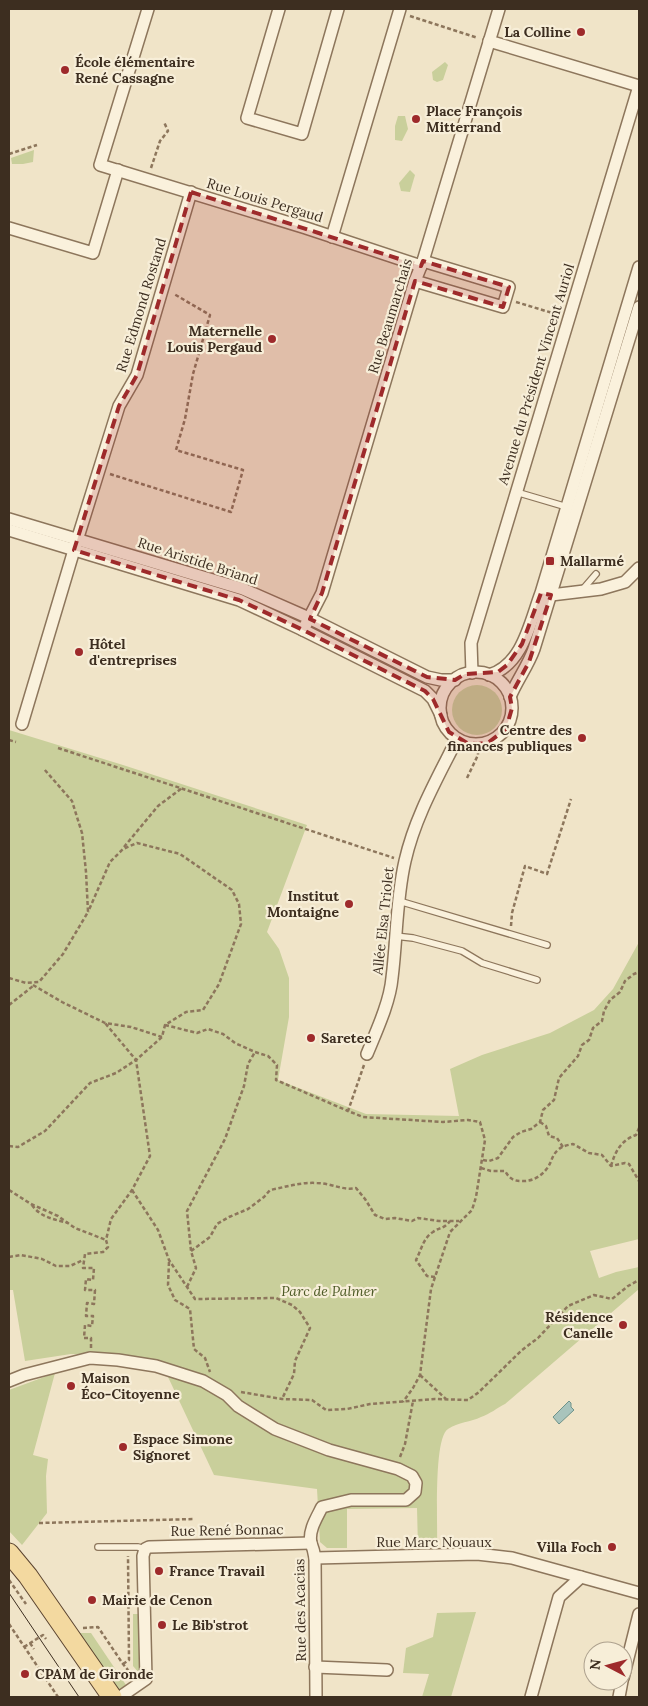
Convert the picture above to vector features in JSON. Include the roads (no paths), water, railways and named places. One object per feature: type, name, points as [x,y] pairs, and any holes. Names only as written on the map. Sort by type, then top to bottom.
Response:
[{"type":"main road","points":[[9,1554],[28,1576],[84,1663],[100,1697]]},
{"type":"main road","points":[[9,1568],[58,1634],[112,1697]]},
{"type":"street","name":"Rue Louis Pergaud","points":[[148,9],[100,164],[422,264],[509,286],[502,307],[415,281]]},
{"type":"street","points":[[279,9],[247,118],[302,134],[338,9]]},
{"type":"street","name":"Rue Beaumarchais","points":[[304,630],[322,593],[499,9]]},
{"type":"street","points":[[332,237],[400,10]]},
{"type":"street","points":[[490,41],[639,83]]},
{"type":"street","name":"Avenue du Président Vincent Auriol","points":[[472,673],[471,643],[639,83]]},
{"type":"street","points":[[9,228],[93,253],[118,170]]},
{"type":"street","name":"Rue Edmond Rostand","points":[[22,724],[75,545],[119,406],[137,375],[191,192]]},
{"type":"street","points":[[572,509],[639,267]]},
{"type":"street","points":[[510,697],[529,662],[546,594],[572,509],[639,307]]},
{"type":"street","name":"Rue Aristide Briand","points":[[9,519],[75,545],[239,600],[304,630],[424,692],[433,699],[441,715]]},
{"type":"street","name":"Rue Aristide Briand","points":[[9,530],[75,545],[243,589],[310,618],[427,677],[455,680]]},
{"type":"street","points":[[546,594],[601,589],[625,582],[639,568]]},
{"type":"street","points":[[489,675],[498,672],[514,658],[546,594]]},
{"type":"street","points":[[466,674],[489,675],[498,680],[510,697],[512,708],[510,719],[506,729],[494,739],[478,744],[467,743],[457,738],[444,724],[441,715],[443,695],[448,686],[466,674]]},
{"type":"street","name":"Allée Elsa Triolet","points":[[367,1054],[382,1015],[392,980],[395,936],[405,861],[423,806],[457,738]]},
{"type":"street","name":"Rue des Acacias","points":[[9,1381],[24,1375],[90,1358],[156,1366],[203,1381],[227,1395],[238,1406],[274,1429],[329,1450],[398,1468],[412,1476],[416,1483],[415,1492],[406,1500],[351,1500],[322,1508],[314,1524],[311,1543],[314,1548],[315,1558],[316,1697]]},
{"type":"street","name":"Rue René Bonnac","points":[[145,1550],[152,1546],[311,1543]]},
{"type":"street","points":[[120,1697],[146,1679],[143,1556],[145,1550]]},
{"type":"street","name":"Rue Marc Nouaux","points":[[315,1558],[477,1554],[512,1558],[639,1593]]},
{"type":"street","points":[[531,1697],[559,1597],[581,1577]]},
{"type":"street","points":[[632,1641],[639,1614]]},
{"type":"street","points":[[316,1667],[387,1670]]},
{"type":"lane","points":[[516,492],[572,509]]},
{"type":"lane","points":[[582,591],[596,574]]},
{"type":"lane","points":[[399,901],[547,945]]},
{"type":"lane","points":[[395,936],[413,938],[462,951],[482,963],[537,980]]},
{"type":"lane","name":"Rue René Bonnac","points":[[98,1546],[138,1547],[145,1550]]},
{"type":"water","points":[[569,1401],[574,1410],[559,1424],[553,1417]]},
{"type":"tram line","points":[[9,1593],[79,1697]]},
{"type":"place","name":"La Colline","points":[[581,32]]},
{"type":"place","name":"École élémentaire René Cassagne","points":[[65,70]]},
{"type":"place","name":"Place François Mitterrand","points":[[416,119]]},
{"type":"place","name":"Maternelle Louis Pergaud","points":[[272,339]]},
{"type":"place","name":"Mallarmé","points":[[550,561]]},
{"type":"place","name":"Hôtel d'entreprises","points":[[79,652]]},
{"type":"place","name":"Centre des finances publiques","points":[[582,738]]},
{"type":"place","name":"Institut Montaigne","points":[[349,904]]},
{"type":"place","name":"Saretec","points":[[311,1038]]},
{"type":"place","name":"Résidence Canelle","points":[[623,1325]]},
{"type":"place","name":"Maison Éco-Citoyenne","points":[[71,1386]]},
{"type":"place","name":"Espace Simone Signoret","points":[[123,1447]]},
{"type":"place","name":"Villa Foch","points":[[612,1547]]},
{"type":"place","name":"France Travail","points":[[159,1571]]},
{"type":"place","name":"Mairie de Cenon","points":[[92,1600]]},
{"type":"place","name":"Le Bib'strot","points":[[162,1625]]},
{"type":"place","name":"CPAM de Gironde","points":[[25,1674]]},
{"type":"park label","name":"Parc de Palmer","points":[[329,1291]]}]
